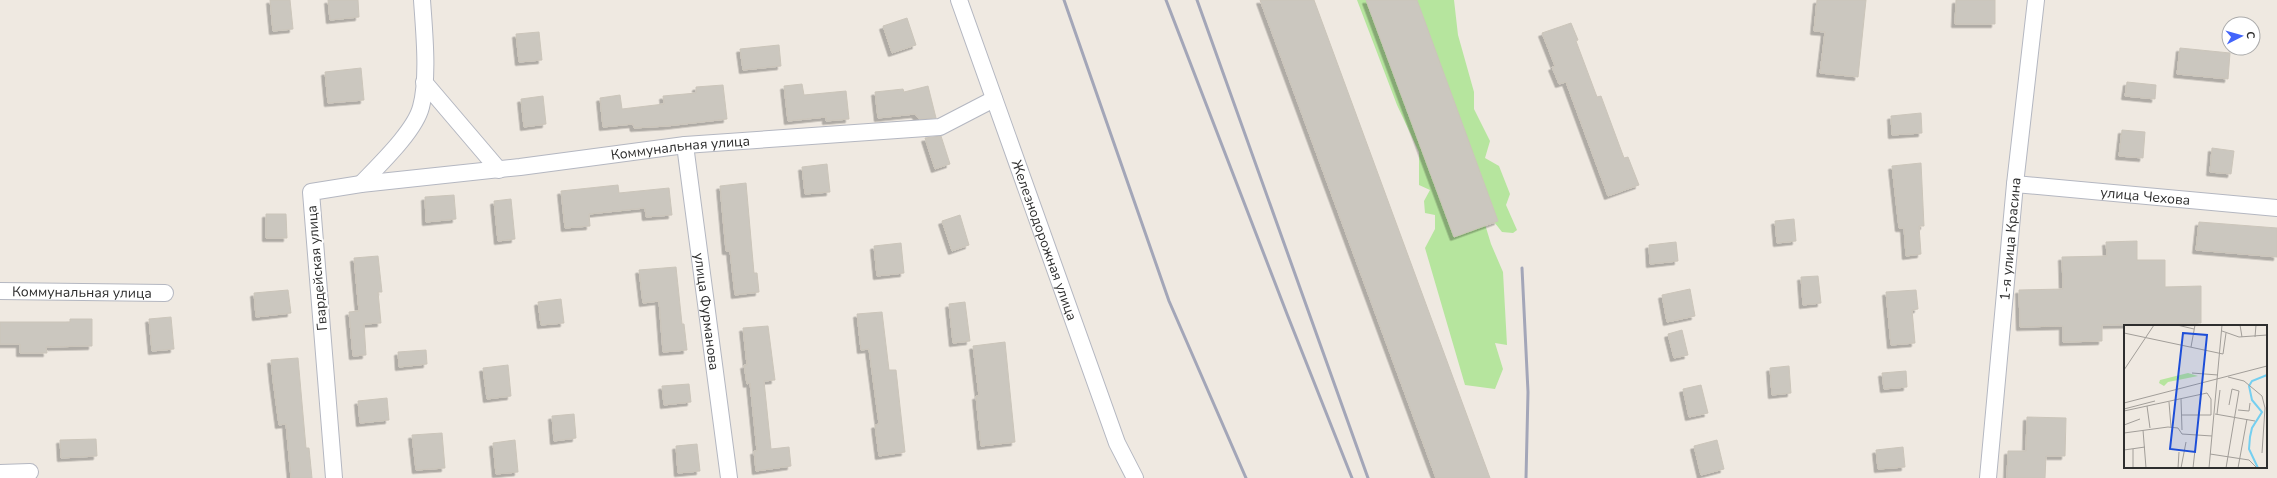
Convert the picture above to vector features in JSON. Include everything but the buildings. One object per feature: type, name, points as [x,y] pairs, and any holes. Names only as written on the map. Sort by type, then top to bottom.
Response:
[{"type":"street","points":[[361,184],[407,132],[421,108],[424,82],[422,0]]},
{"type":"street","name":"Железнодорожная улица","points":[[959,0],[1117,443],[1135,478]]},
{"type":"street","name":"1-я улица Красина","points":[[1988,478],[2015,184],[2036,0]]},
{"type":"street","points":[[424,82],[499,170]]},
{"type":"street","name":"Коммунальная улица","points":[[361,184],[499,170],[685,145],[940,127],[994,99]]},
{"type":"street","name":"улица Фурманова","points":[[685,145],[729,478]]},
{"type":"street","name":"Гвардейская улица","points":[[334,478],[311,192],[361,184]]},
{"type":"street","name":"улица Чехова","points":[[2015,184],[2277,208]]},
{"type":"street","name":"Коммунальная улица","points":[[0,291],[165,293]]},
{"type":"street","points":[[0,473],[30,472]]},
{"type":"green space","points":[[1357,0],[1454,0],[1458,35],[1474,92],[1474,109],[1490,141],[1485,158],[1499,166],[1510,194],[1506,205],[1517,230],[1513,233],[1502,232],[1491,218],[1484,221],[1491,244],[1503,272],[1507,345],[1495,343],[1503,369],[1495,389],[1465,385],[1425,248],[1435,229],[1435,215],[1425,213],[1424,201],[1430,190],[1419,185],[1419,152],[1397,105]]},
{"type":"railway","points":[[1064,0],[1169,301],[1246,478]]},
{"type":"railway","points":[[1166,0],[1352,478]]},
{"type":"railway","points":[[1197,0],[1368,478]]},
{"type":"railway","points":[[1522,268],[1528,392],[1526,478]]}]
